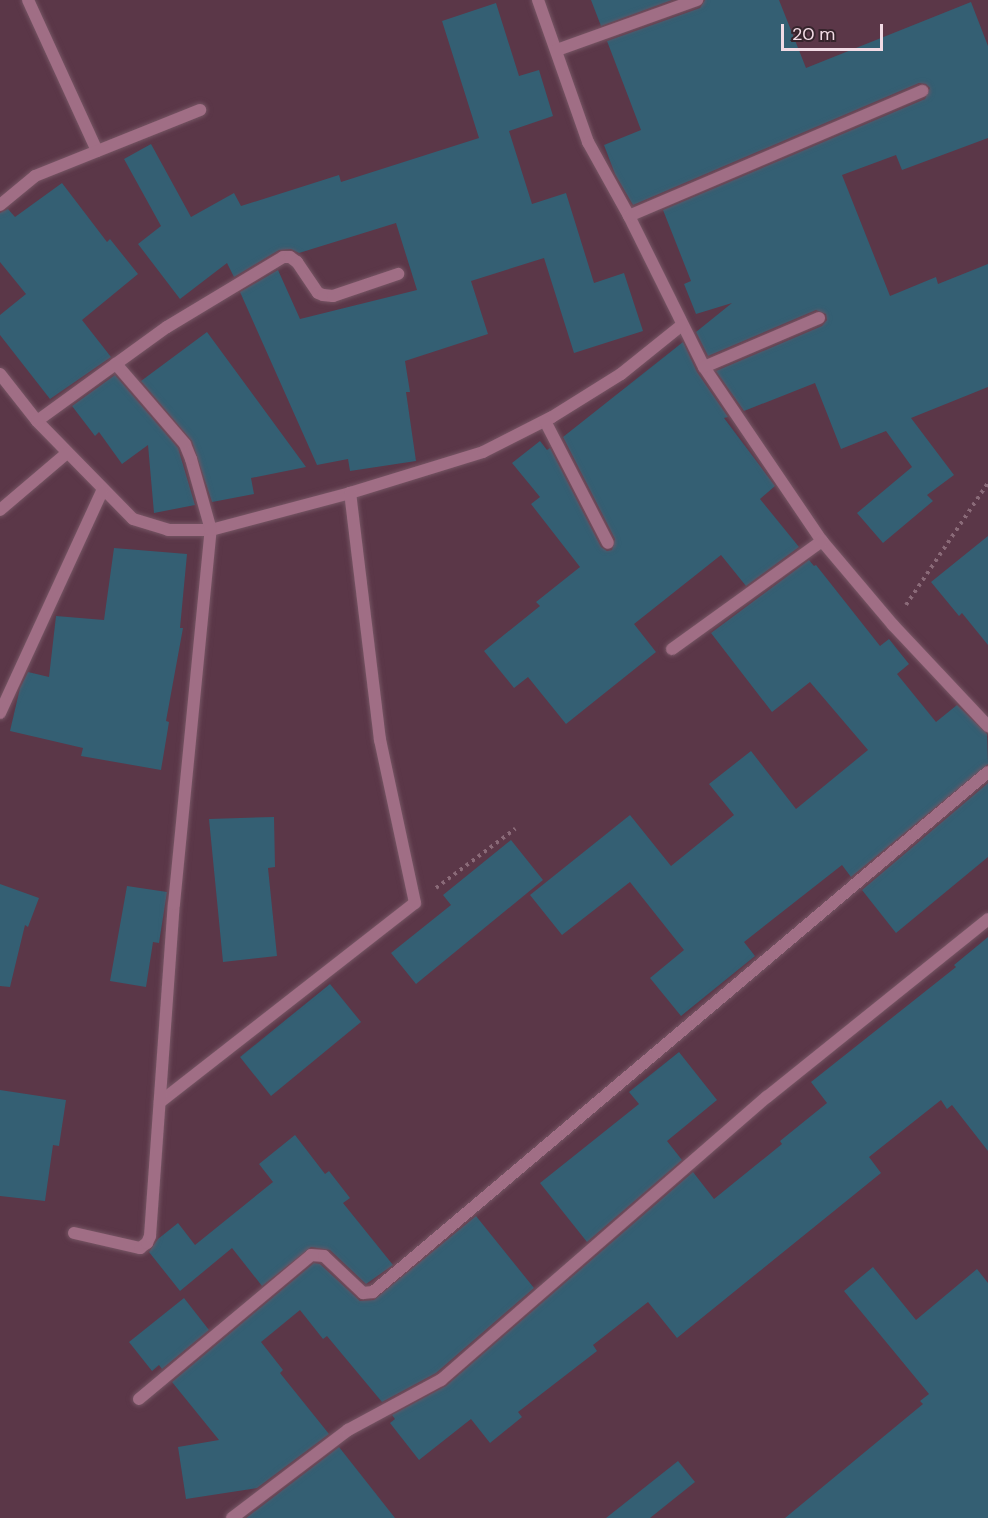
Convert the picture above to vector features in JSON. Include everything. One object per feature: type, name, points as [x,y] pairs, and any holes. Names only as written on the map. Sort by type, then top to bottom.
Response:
[{"type":"street","points":[[28,0],[97,151]]},
{"type":"street","points":[[538,0],[588,142],[629,216],[704,367],[822,542],[893,625],[988,726]]},
{"type":"street","points":[[557,50],[697,0]]},
{"type":"street","points":[[629,216],[922,91]]},
{"type":"street","points":[[0,205],[35,176],[200,110]]},
{"type":"street","points":[[37,420],[167,327],[283,257],[290,257],[297,262],[318,293],[323,295],[333,296],[398,274]]},
{"type":"street","points":[[704,367],[819,318]]},
{"type":"street","points":[[0,374],[67,453],[132,519],[168,530],[210,530],[350,493],[483,452],[544,422],[621,374],[682,326]]},
{"type":"street","points":[[74,1233],[140,1248],[147,1243],[150,1236],[174,904],[210,530],[185,444],[116,364]]},
{"type":"street","points":[[544,422],[608,543]]},
{"type":"street","points":[[0,510],[67,453]]},
{"type":"street","points":[[0,713],[102,491]]},
{"type":"street","points":[[160,1102],[415,903],[380,740],[350,493]]},
{"type":"street","points":[[672,649],[822,542]]},
{"type":"street","points":[[140,1399],[311,1255],[324,1256],[363,1293],[373,1292],[988,772]]},
{"type":"street","points":[[232,1518],[348,1430],[441,1380],[768,1097],[988,919]]},
{"type":"path","points":[[893,625],[988,483]]},
{"type":"path","points":[[415,903],[515,829]]},
{"type":"building","points":[[591,0],[672,0],[601,26]]},
{"type":"building","points":[[705,0],[779,0],[806,68],[971,2],[988,46],[988,138],[902,170],[896,155],[842,175],[890,296],[936,277],[938,284],[988,264],[988,387],[911,418],[954,475],[927,495],[933,501],[883,543],[857,513],[912,467],[886,431],[841,449],[815,383],[744,411],[716,371],[822,326],[827,320],[826,314],[816,310],[708,356],[696,332],[732,303],[696,314],[684,284],[691,281],[663,210],[925,99],[930,88],[926,84],[919,83],[633,205],[615,174],[604,145],[641,130],[607,41],[700,8]]},
{"type":"building","points":[[496,3],[519,76],[539,70],[553,116],[509,131],[532,204],[566,193],[594,283],[624,273],[643,331],[574,353],[544,258],[471,281],[488,334],[405,361],[410,392],[406,392],[416,461],[350,471],[348,459],[317,465],[240,292],[278,270],[300,319],[417,290],[396,223],[299,253],[291,249],[279,250],[234,277],[227,263],[180,299],[138,244],[161,226],[124,159],[151,144],[191,217],[234,193],[241,206],[339,175],[341,182],[479,138],[442,21]]},
{"type":"building","points":[[62,183],[107,242],[110,239],[138,274],[82,320],[111,357],[50,399],[0,335],[0,315],[26,294],[0,262],[0,213],[8,209],[15,217]]},
{"type":"building","points":[[207,332],[306,467],[251,478],[254,494],[212,502],[192,441],[141,381]]},
{"type":"building","points":[[683,342],[697,372],[728,417],[724,418],[775,486],[760,499],[799,547],[746,586],[721,555],[634,624],[656,652],[566,724],[528,677],[514,688],[484,651],[540,606],[536,602],[580,567],[531,504],[540,497],[512,463],[540,441],[547,450],[550,448],[601,547],[607,551],[612,550],[615,539],[563,437]]},
{"type":"building","points":[[115,375],[178,448],[195,505],[154,513],[148,445],[122,464],[99,432],[95,436],[72,406]]},
{"type":"building","points":[[988,536],[988,645],[962,613],[959,616],[931,582]]},
{"type":"building","points":[[114,548],[187,554],[180,628],[183,628],[166,721],[169,722],[161,770],[81,756],[83,748],[10,731],[20,688],[28,672],[49,677],[56,616],[104,620]]},
{"type":"building","points":[[809,560],[814,566],[816,565],[880,646],[889,639],[909,664],[897,674],[936,722],[957,705],[987,734],[988,764],[851,877],[842,865],[744,942],[755,956],[681,1016],[650,978],[684,950],[630,882],[562,935],[530,895],[630,815],[671,866],[734,815],[709,784],[751,751],[796,809],[868,750],[810,682],[772,712],[711,633]]},
{"type":"building","points":[[988,783],[988,857],[896,933],[862,890]]},
{"type":"building","points":[[274,817],[275,867],[268,868],[277,956],[223,962],[209,819]]},
{"type":"building","points":[[511,840],[543,880],[416,984],[391,953],[451,905],[443,895]]},
{"type":"building","points":[[0,884],[39,898],[28,927],[25,925],[10,987],[0,986]]},
{"type":"building","points":[[127,886],[167,892],[159,943],[153,942],[146,987],[110,981]]},
{"type":"building","points":[[988,937],[988,1151],[952,1105],[947,1109],[941,1100],[869,1157],[881,1173],[677,1338],[648,1302],[593,1345],[597,1351],[518,1412],[522,1417],[490,1443],[471,1419],[419,1460],[390,1423],[395,1419],[392,1415],[446,1386],[693,1172],[714,1199],[782,1144],[780,1141],[827,1103],[811,1082],[956,967],[954,965]]},
{"type":"building","points":[[330,984],[361,1022],[271,1096],[240,1057]]},
{"type":"building","points":[[679,1052],[717,1100],[667,1141],[682,1160],[587,1242],[540,1183],[639,1104],[629,1092]]},
{"type":"building","points":[[0,1090],[66,1100],[59,1146],[53,1145],[45,1201],[0,1196]]},
{"type":"building","points":[[295,1135],[325,1174],[329,1171],[350,1198],[343,1203],[393,1265],[366,1284],[330,1250],[311,1247],[262,1286],[232,1248],[180,1291],[149,1252],[158,1239],[178,1223],[195,1245],[273,1182],[259,1164]]},
{"type":"building","points":[[476,1216],[534,1288],[436,1373],[382,1402],[327,1336],[323,1339],[300,1310],[261,1342],[283,1370],[280,1373],[329,1434],[257,1488],[186,1499],[178,1447],[219,1440],[172,1382],[314,1263],[320,1264],[360,1301],[374,1300]]},
{"type":"building","points":[[873,1267],[916,1320],[977,1269],[988,1283],[988,1518],[785,1518],[923,1404],[920,1401],[929,1394],[844,1291]]},
{"type":"building","points":[[184,1298],[209,1330],[162,1369],[159,1365],[152,1371],[129,1342]]},
{"type":"building","points":[[339,1447],[395,1518],[246,1518]]},
{"type":"building","points":[[678,1461],[695,1482],[650,1518],[606,1518]]}]
